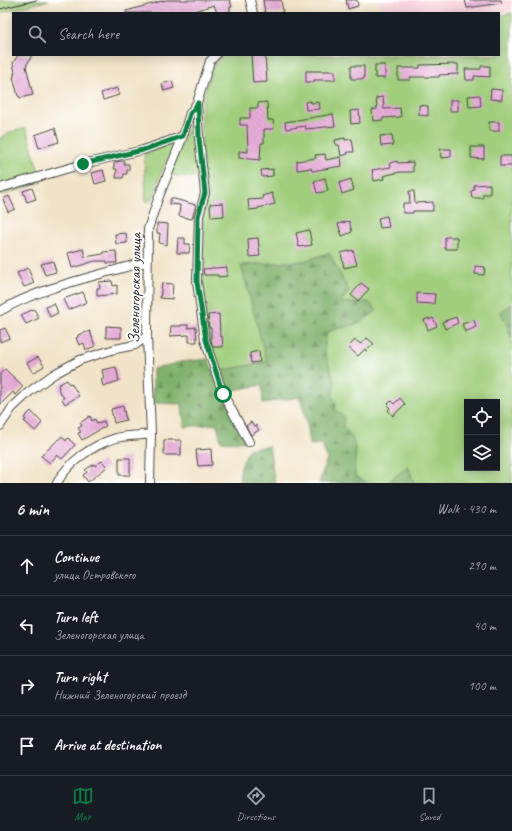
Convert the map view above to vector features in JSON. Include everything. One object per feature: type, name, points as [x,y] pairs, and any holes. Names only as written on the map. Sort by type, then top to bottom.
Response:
[{"type":"street","points":[[250,0],[253,12]]},
{"type":"street","points":[[215,56],[210,61],[198,103],[199,138],[205,193],[198,216],[197,282],[206,340],[223,394],[249,442]]},
{"type":"street","name":"Зеленогорская улица","points":[[150,483],[151,434],[147,336],[148,229],[190,114],[198,103]]},
{"type":"street","points":[[0,188],[83,164],[143,150],[183,136]]},
{"type":"street","points":[[0,311],[11,304],[65,283],[147,262]]},
{"type":"street","points":[[0,426],[12,408],[29,392],[54,374],[80,360],[115,349],[135,345],[147,336]]},
{"type":"street","points":[[57,483],[60,476],[80,457],[95,447],[116,438],[151,434]]},
{"type":"shaded area","points":[[378,0],[512,0],[512,11],[500,13],[382,12]]},
{"type":"green space","points":[[0,0],[49,0],[0,13]]},
{"type":"green space","points":[[512,13],[512,303],[501,312],[512,338],[512,483],[414,483],[408,466],[387,483],[367,483],[355,476],[354,468],[356,452],[343,427],[343,421],[335,410],[332,394],[335,384],[324,350],[327,332],[359,323],[369,302],[340,303],[348,290],[329,253],[305,261],[242,265],[267,362],[218,371],[210,352],[199,289],[203,206],[201,113],[205,90],[213,68],[220,56],[500,56],[500,16]]},
{"type":"green space","points":[[194,114],[201,178],[170,175],[192,117]]},
{"type":"green space","points":[[26,128],[42,182],[0,196],[0,138],[11,132]]},
{"type":"green space","points":[[172,142],[175,144],[161,173],[154,196],[151,200],[146,202],[144,154]]},
{"type":"green space","points":[[329,253],[349,291],[340,303],[369,302],[377,311],[359,323],[327,332],[324,350],[335,384],[332,394],[336,404],[335,410],[344,417],[343,427],[349,432],[354,443],[355,476],[367,483],[319,483],[327,458],[322,444],[310,445],[308,428],[300,397],[263,403],[262,385],[227,391],[223,370],[267,362],[241,265],[305,261]]},
{"type":"green space","points":[[512,303],[512,338],[501,312]]},
{"type":"green space","points":[[208,359],[245,442],[221,441],[217,424],[184,427],[182,404],[153,403],[153,369],[180,362]]},
{"type":"green space","points":[[269,446],[275,483],[240,483],[243,461],[249,449]]},
{"type":"green space","points":[[408,466],[414,483],[388,483]]},
{"type":"building","points":[[166,0],[230,0],[232,7],[230,7],[230,12],[217,12],[214,5],[191,12],[126,11]]},
{"type":"building","points":[[263,0],[281,0],[282,12],[265,12]]},
{"type":"building","points":[[346,0],[357,0],[358,6],[348,9]]},
{"type":"building","points":[[465,0],[501,0],[502,3],[467,8]]},
{"type":"building","points":[[17,56],[31,56],[26,66],[33,95],[20,98],[18,96],[13,77],[15,73],[13,63]]},
{"type":"building","points":[[251,56],[265,56],[267,82],[253,83]]},
{"type":"building","points":[[458,64],[458,74],[439,75],[439,77],[410,77],[410,80],[398,80],[398,68],[420,68],[420,65]]},
{"type":"building","points":[[375,65],[385,65],[385,78],[375,78]]},
{"type":"building","points":[[351,66],[364,66],[364,79],[351,79]]},
{"type":"building","points":[[481,66],[490,66],[490,77],[474,76],[474,80],[466,80],[465,69],[481,69]]},
{"type":"building","points":[[306,71],[335,71],[335,80],[314,80],[314,82],[306,82]]},
{"type":"building","points":[[172,81],[174,88],[164,91],[162,84]]},
{"type":"building","points":[[117,88],[119,95],[103,100],[101,93]]},
{"type":"building","points":[[491,89],[502,90],[502,100],[490,99]]},
{"type":"building","points":[[480,95],[481,106],[469,107],[468,96]]},
{"type":"building","points":[[383,97],[384,109],[400,108],[401,117],[383,118],[383,120],[373,121],[372,110],[377,109],[376,98]]},
{"type":"building","points":[[450,100],[458,100],[458,111],[450,111]]},
{"type":"building","points":[[311,101],[311,103],[319,102],[320,109],[306,110],[305,102]]},
{"type":"building","points":[[267,102],[268,120],[273,120],[274,129],[264,129],[264,143],[261,143],[260,160],[239,158],[239,151],[248,152],[247,125],[240,125],[240,118],[250,118],[250,108],[258,108],[258,103]]},
{"type":"building","points":[[419,105],[428,106],[428,116],[419,115]]},
{"type":"building","points":[[359,110],[360,123],[351,124],[350,111]]},
{"type":"building","points":[[333,114],[335,126],[306,129],[305,126],[286,129],[285,122]]},
{"type":"building","points":[[489,122],[499,122],[499,131],[489,131]]},
{"type":"building","points":[[55,128],[59,142],[39,148],[35,135]]},
{"type":"building","points":[[392,135],[393,145],[381,146],[380,136]]},
{"type":"building","points":[[345,138],[345,140],[352,139],[354,152],[347,152],[348,154],[341,156],[339,145],[336,145],[335,140]]},
{"type":"building","points":[[471,147],[484,147],[484,159],[471,158]]},
{"type":"building","points":[[440,149],[451,149],[451,157],[441,158]]},
{"type":"building","points":[[325,154],[326,160],[341,157],[342,166],[312,171],[311,168],[297,170],[297,161],[316,158],[315,155]]},
{"type":"building","points":[[500,156],[512,156],[512,166],[500,166]]},
{"type":"building","points":[[124,161],[124,164],[129,164],[129,170],[127,170],[127,174],[124,174],[123,178],[116,178],[117,169],[114,169],[114,163]]},
{"type":"building","points":[[397,161],[398,163],[413,162],[413,172],[400,172],[383,176],[384,179],[374,181],[372,170],[391,167],[390,163]]},
{"type":"building","points":[[273,169],[273,176],[262,177],[261,170]]},
{"type":"building","points":[[103,170],[106,181],[95,184],[92,173]]},
{"type":"building","points":[[325,178],[328,191],[317,193],[314,181]]},
{"type":"building","points":[[351,179],[354,190],[342,194],[339,183]]},
{"type":"building","points":[[490,184],[490,194],[483,194],[483,198],[472,198],[471,191],[474,190],[474,185]]},
{"type":"building","points":[[32,188],[36,199],[27,202],[23,191]]},
{"type":"building","points":[[409,191],[414,191],[415,203],[433,202],[433,211],[413,211],[413,213],[403,213],[403,203],[410,203]]},
{"type":"building","points":[[272,193],[275,204],[249,210],[248,200],[263,199],[262,196]]},
{"type":"building","points":[[9,196],[15,209],[8,212],[3,199]]},
{"type":"building","points":[[171,198],[196,205],[192,219],[179,216],[180,205],[169,204]]},
{"type":"building","points":[[223,203],[224,216],[211,217],[210,204]]},
{"type":"building","points":[[387,216],[389,227],[380,228],[378,218]]},
{"type":"building","points":[[349,221],[352,232],[342,236],[338,224]]},
{"type":"building","points":[[157,223],[168,224],[167,245],[159,243],[160,233],[157,233]]},
{"type":"building","points":[[309,230],[312,245],[299,247],[296,233]]},
{"type":"building","points":[[126,233],[127,243],[116,244],[115,234]]},
{"type":"building","points":[[445,237],[457,237],[457,249],[445,249]]},
{"type":"building","points":[[178,238],[185,238],[185,244],[190,244],[189,253],[177,253]]},
{"type":"building","points":[[258,238],[260,256],[249,257],[248,239]]},
{"type":"building","points":[[83,249],[85,257],[103,254],[103,252],[116,251],[117,263],[95,261],[72,268],[68,253]]},
{"type":"building","points":[[353,250],[357,265],[344,268],[341,253]]},
{"type":"building","points":[[53,261],[56,272],[45,275],[41,264]]},
{"type":"building","points":[[475,266],[485,267],[484,275],[475,274]]},
{"type":"building","points":[[227,267],[227,276],[218,277],[218,275],[204,275],[203,269]]},
{"type":"building","points":[[28,268],[34,283],[24,287],[17,273]]},
{"type":"building","points":[[112,281],[113,286],[117,285],[117,294],[97,296],[97,288],[100,288],[99,282]]},
{"type":"building","points":[[162,283],[173,284],[172,299],[160,298]]},
{"type":"building","points":[[361,283],[369,289],[358,301],[351,295]]},
{"type":"building","points":[[83,292],[87,302],[68,310],[63,299]]},
{"type":"building","points":[[417,293],[435,294],[434,304],[417,303]]},
{"type":"building","points":[[54,303],[58,313],[50,317],[46,307]]},
{"type":"building","points":[[34,309],[39,318],[26,324],[21,315]]},
{"type":"building","points":[[219,314],[220,336],[222,336],[223,347],[213,347],[208,315]]},
{"type":"building","points":[[456,317],[458,323],[445,329],[442,322]]},
{"type":"building","points":[[429,318],[429,320],[433,318],[437,326],[428,330],[424,320]]},
{"type":"building","points":[[474,320],[476,327],[465,332],[462,324]]},
{"type":"building","points":[[188,325],[188,328],[196,327],[197,342],[189,342],[189,335],[170,336],[171,326]]},
{"type":"building","points":[[106,326],[121,327],[121,338],[106,338]]},
{"type":"building","points":[[5,328],[10,338],[0,342],[0,330]]},
{"type":"building","points":[[90,331],[95,346],[86,350],[84,343],[79,345],[76,338],[78,335]]},
{"type":"building","points":[[367,338],[374,344],[366,351],[365,349],[358,356],[348,347],[355,340],[361,344]]},
{"type":"building","points":[[259,351],[260,362],[251,363],[250,353]]},
{"type":"building","points":[[38,357],[44,366],[33,373],[27,363]]},
{"type":"building","points":[[116,367],[119,381],[103,386],[101,379],[104,379],[102,370]]},
{"type":"building","points":[[5,369],[23,386],[15,395],[13,392],[0,405],[0,374]]},
{"type":"building","points":[[67,380],[69,384],[71,383],[79,396],[65,404],[62,399],[64,398],[58,389],[58,385]]},
{"type":"building","points":[[400,398],[405,404],[393,416],[388,410],[390,408],[387,405],[391,401],[394,404]]},
{"type":"building","points":[[123,406],[126,420],[114,423],[111,409]]},
{"type":"building","points":[[31,411],[42,423],[35,431],[24,421],[26,420],[24,418]]},
{"type":"building","points":[[90,416],[92,421],[95,419],[97,423],[104,421],[106,426],[82,440],[78,433],[81,432],[78,428],[82,426],[80,423]]},
{"type":"building","points":[[251,422],[254,426],[256,425],[259,430],[251,435],[246,426]]},
{"type":"building","points":[[62,436],[66,441],[68,438],[75,445],[62,459],[57,455],[50,463],[41,456]]},
{"type":"building","points":[[164,440],[181,440],[181,455],[164,455]]},
{"type":"building","points":[[211,449],[212,465],[198,466],[196,450]]},
{"type":"building","points":[[119,458],[130,458],[130,475],[119,475]]},
{"type":"building","points":[[102,461],[107,467],[88,482],[83,475],[87,472],[85,470]]},
{"type":"tram line","points":[[0,9],[37,0]]},
{"type":"route","points":[[83,164],[143,150],[183,136],[190,114],[198,103],[199,138],[205,193],[198,216],[197,282],[206,340],[223,394]]}]
